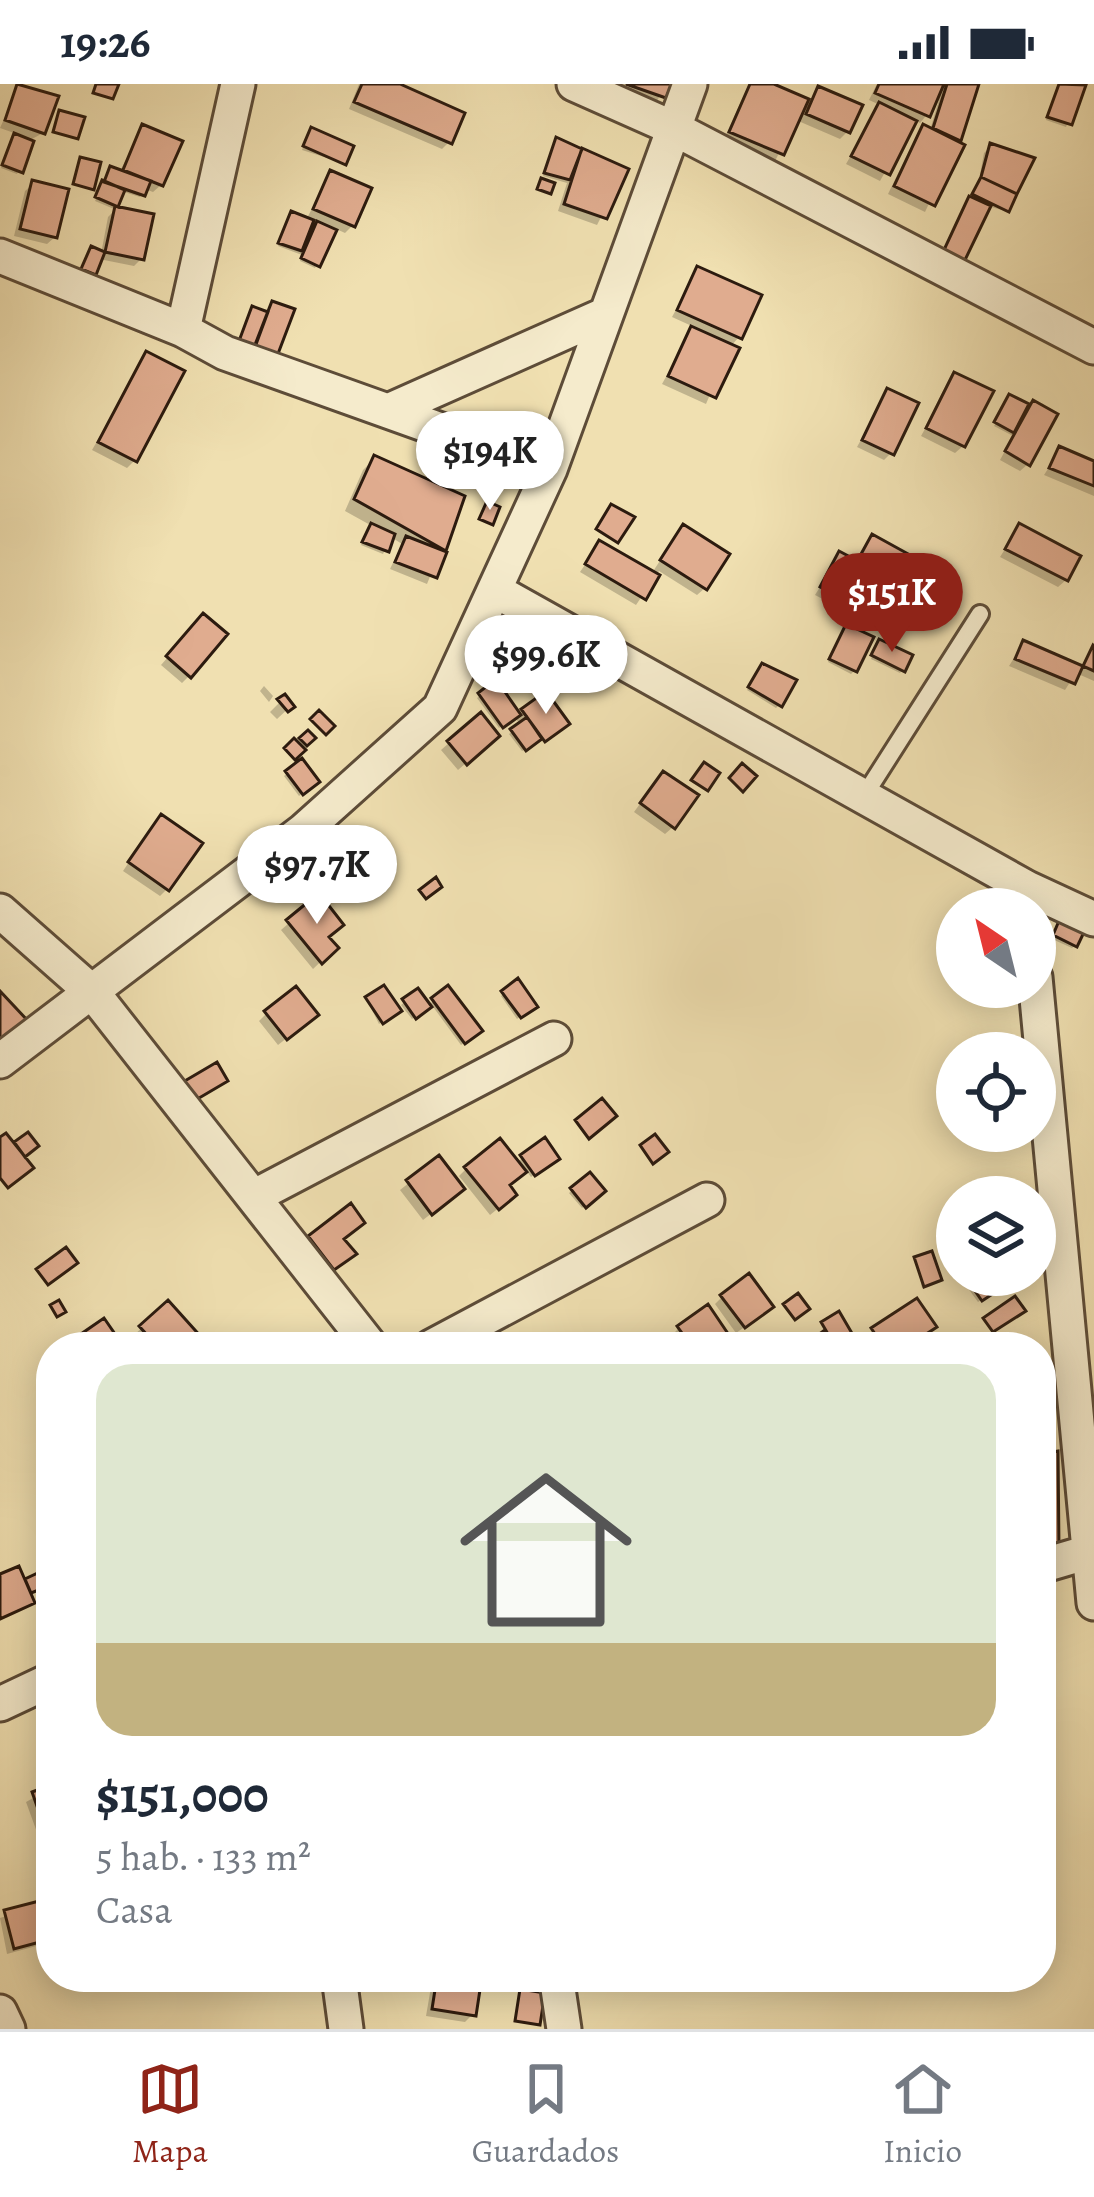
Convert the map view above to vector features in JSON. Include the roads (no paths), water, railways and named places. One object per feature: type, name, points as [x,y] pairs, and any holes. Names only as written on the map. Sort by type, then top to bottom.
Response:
[{"type":"street","points":[[184,329],[238,84]]},
{"type":"street","points":[[574,84],[673,128],[1094,347]]},
{"type":"street","points":[[0,1061],[303,831],[440,708],[550,469],[690,84]]},
{"type":"street","points":[[0,256],[184,329],[225,353],[550,469]]},
{"type":"street","points":[[388,411],[605,314]]},
{"type":"street","points":[[496,591],[864,796],[1012,888]]},
{"type":"street","points":[[1056,907],[1094,920]]},
{"type":"street","points":[[0,911],[93,993],[359,1332]]},
{"type":"street","points":[[1039,1008],[1080,1323],[1085,1553],[1094,1603]]},
{"type":"street","points":[[255,1196],[554,1039]]},
{"type":"street","points":[[458,1332],[706,1200]]},
{"type":"street","points":[[1056,1562],[1085,1553]]},
{"type":"street","points":[[0,1705],[36,1687]]},
{"type":"street","points":[[341,1992],[346,2029]]},
{"type":"street","points":[[558,1992],[564,2029]]},
{"type":"street","points":[[0,2012],[8,2029]]},
{"type":"lane","points":[[864,796],[980,614]]}]
